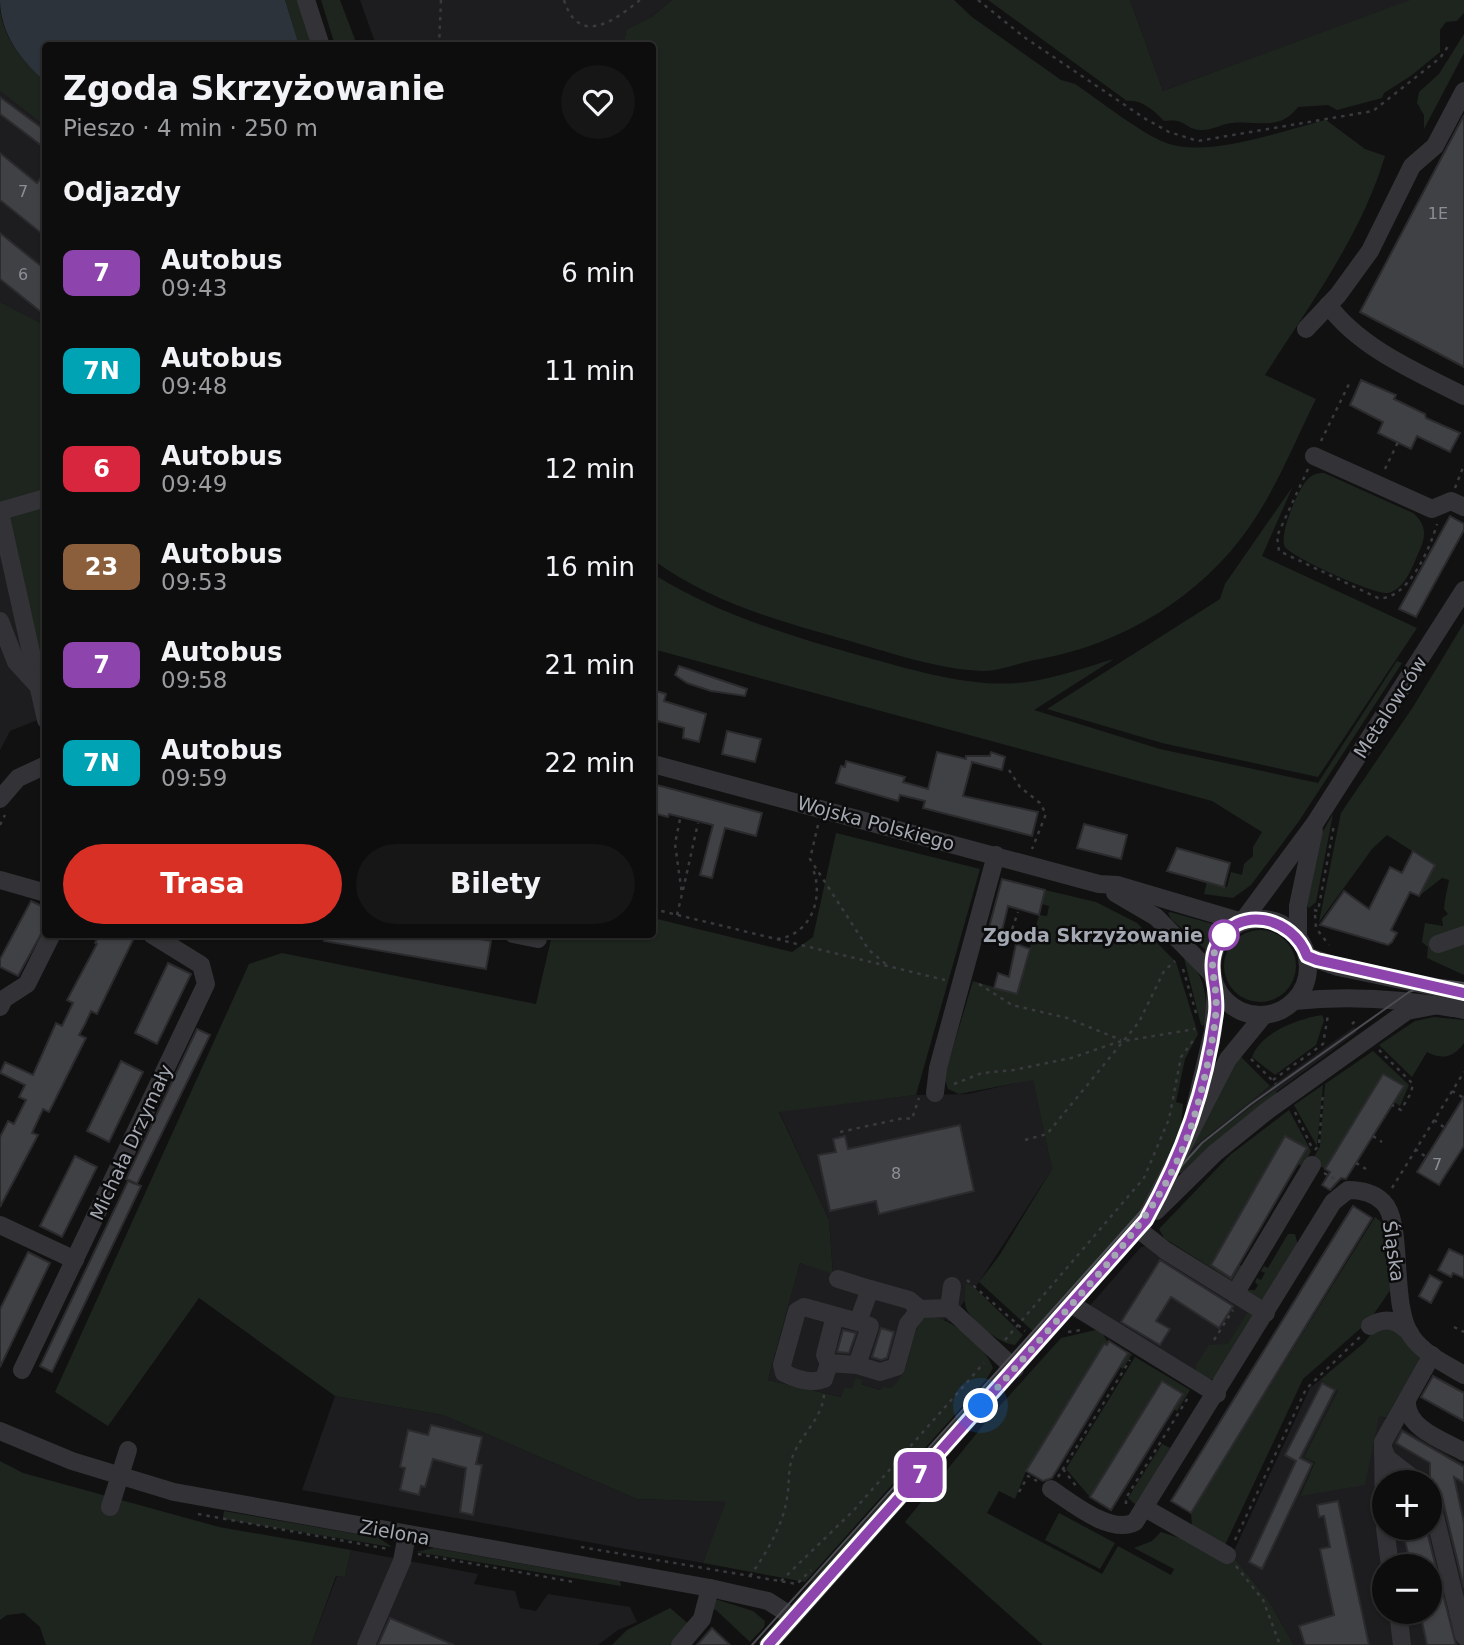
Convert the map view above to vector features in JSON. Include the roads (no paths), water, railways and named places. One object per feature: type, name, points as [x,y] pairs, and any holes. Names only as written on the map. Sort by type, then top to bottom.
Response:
[{"type":"street","points":[[306,0],[320,42]]},
{"type":"street","points":[[1306,329],[1370,251],[1412,166],[1435,146],[1464,91]]},
{"type":"street","points":[[1328,305],[1346,325],[1371,345],[1464,396]]},
{"type":"street","points":[[1314,456],[1432,509],[1457,504]]},
{"type":"street","points":[[42,499],[0,512],[42,703]]},
{"type":"street","name":"Metalowców","points":[[1242,922],[1315,823],[1464,590]]},
{"type":"street","points":[[0,621],[16,662],[38,686]]},
{"type":"street","name":"Wojska Polskiego","points":[[656,765],[1099,884],[1117,886],[1242,922]]},
{"type":"street","points":[[0,799],[18,778],[42,767]]},
{"type":"street","points":[[1213,980],[1231,1006],[1253,1015],[1276,1013],[1294,1001],[1305,983],[1307,956],[1298,937],[1298,906],[1315,823]]},
{"type":"street","points":[[935,1093],[938,1068],[967,980],[976,931],[996,855]]},
{"type":"street","points":[[0,880],[42,892]]},
{"type":"street","name":"Wojska Polskiego","points":[[1099,884],[1156,917],[1213,980]]},
{"type":"street","points":[[1188,1136],[1213,1031],[1212,957],[1218,942],[1228,930],[1242,922],[1273,920],[1298,937]]},
{"type":"street","points":[[1438,943],[1464,935]]},
{"type":"street","points":[[0,1007],[4,999],[27,984],[50,938]]},
{"type":"street","name":"Michała Drzymały","points":[[22,1370],[206,984],[201,965],[157,938]]},
{"type":"street","points":[[1307,956],[1338,967],[1464,993]]},
{"type":"street","points":[[1294,1001],[1335,997],[1438,1005],[1464,1010]]},
{"type":"street","points":[[768,1645],[1142,1224],[1215,1153],[1267,1111],[1407,1012],[1438,1005]]},
{"type":"street","points":[[1142,1224],[1228,1059],[1265,1015]]},
{"type":"street","points":[[1235,1294],[1313,1157]]},
{"type":"street","name":"Śląska","points":[[1051,1489],[1114,1525],[1126,1527],[1135,1522],[1217,1394],[1333,1202],[1342,1194],[1358,1190],[1383,1202],[1390,1215],[1400,1303],[1410,1333],[1432,1355],[1464,1375]]},
{"type":"street","points":[[1142,1224],[1235,1294],[1266,1313]]},
{"type":"street","points":[[0,1225],[75,1260]]},
{"type":"street","points":[[838,1279],[909,1300],[920,1309],[949,1308],[1015,1369]]},
{"type":"street","points":[[949,1308],[956,1280]]},
{"type":"street","points":[[858,1322],[870,1289]]},
{"type":"street","points":[[1071,1304],[1217,1394]]},
{"type":"street","points":[[857,1365],[870,1326],[804,1307],[797,1311],[782,1365],[784,1373],[816,1382],[826,1371],[857,1365],[880,1372],[896,1367],[908,1324],[920,1309]]},
{"type":"street","points":[[826,1371],[825,1355],[835,1316]]},
{"type":"street","points":[[1370,1326],[1390,1320],[1402,1325],[1410,1333]]},
{"type":"street","points":[[1383,1470],[1383,1448],[1388,1431],[1432,1355]]},
{"type":"street","points":[[1407,1401],[1407,1411],[1415,1423],[1464,1452]]},
{"type":"street","name":"Zielona","points":[[0,1431],[119,1477],[213,1501],[710,1588],[768,1601],[793,1617]]},
{"type":"street","points":[[1383,1448],[1387,1458],[1402,1470]]},
{"type":"street","points":[[110,1507],[128,1450]]},
{"type":"street","points":[[1145,1508],[1227,1555]]},
{"type":"street","points":[[366,1645],[402,1561],[407,1535]]},
{"type":"street","points":[[1441,1540],[1464,1636]]},
{"type":"street","points":[[680,1645],[702,1619],[710,1588]]},
{"type":"street","points":[[1399,1624],[1402,1645]]},
{"type":"tram line","points":[[752,1645],[1202,1143],[1251,1104],[1409,992],[1441,980],[1464,983]]},
{"type":"place","name":"Zgoda Skrzyżowanie","points":[[1224,935]]}]
